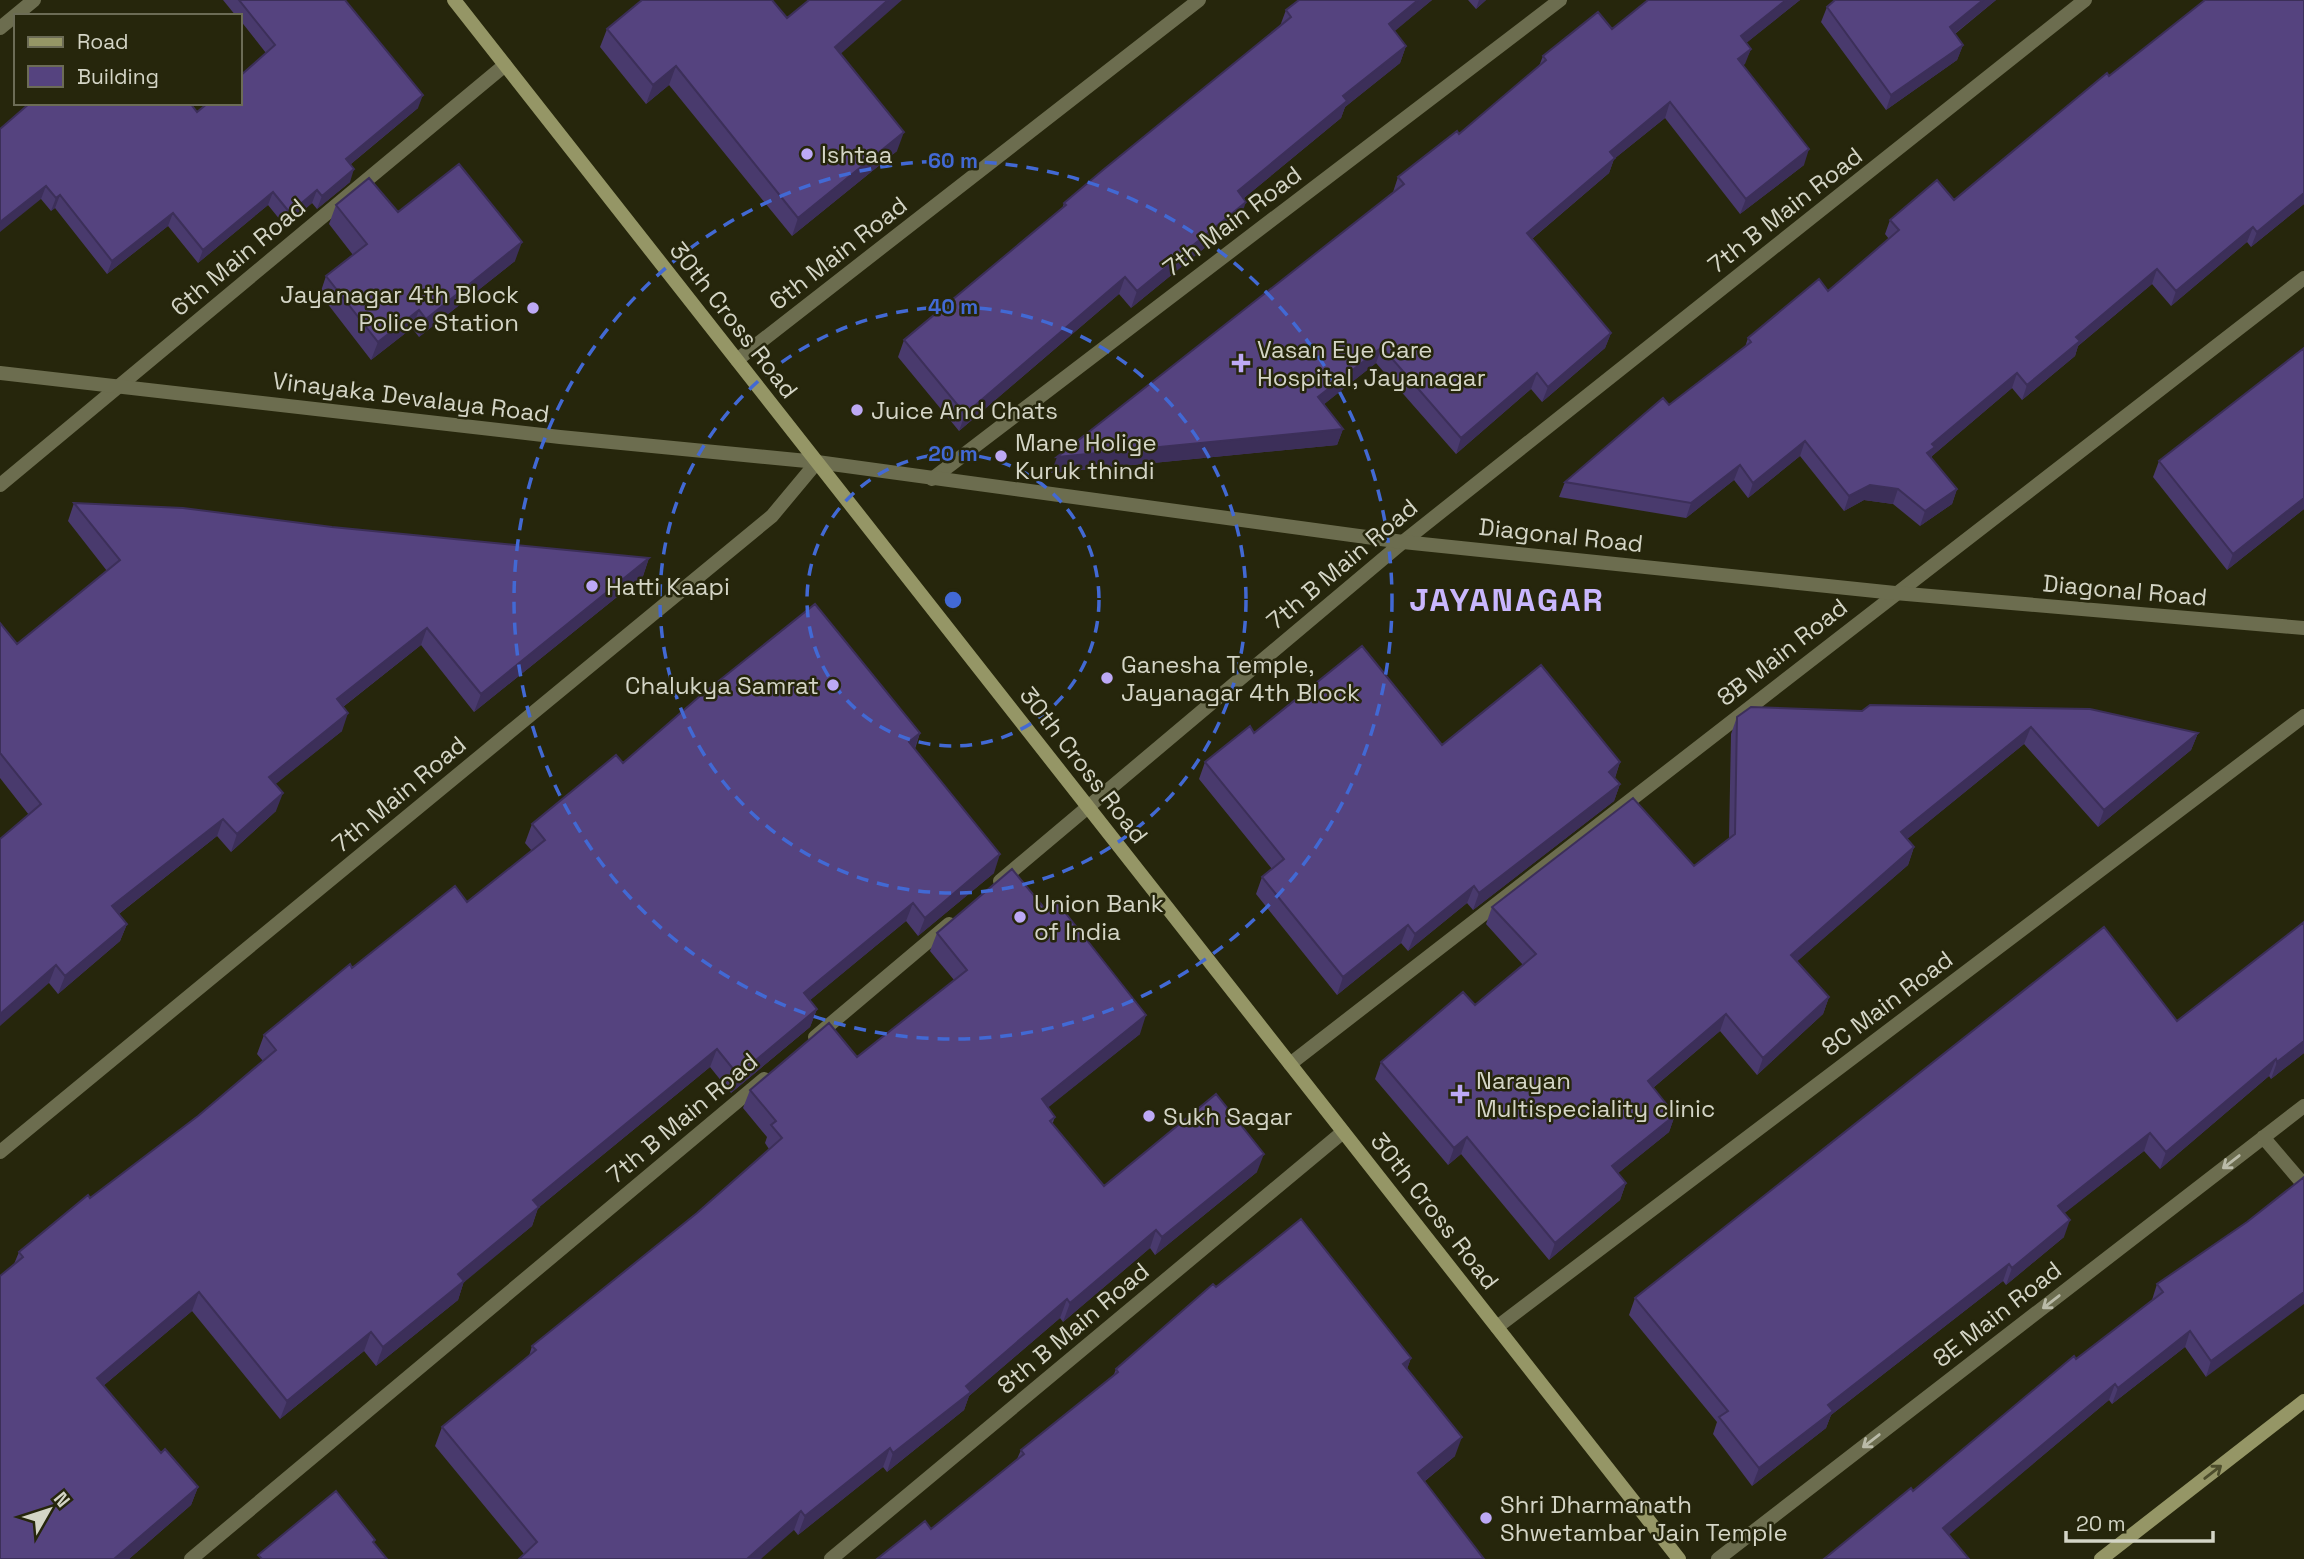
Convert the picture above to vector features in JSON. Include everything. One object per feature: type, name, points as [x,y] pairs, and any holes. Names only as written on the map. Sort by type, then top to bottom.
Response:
[{"type":"main road","name":"30th Cross Road","points":[[454,0],[1679,1559]]},
{"type":"main road","points":[[2101,1559],[2304,1401]]},
{"type":"street","points":[[17,14],[34,0]]},
{"type":"street","name":"6th Main Road","points":[[737,360],[1199,0]]},
{"type":"street","name":"7th Main Road","points":[[932,479],[1560,0]]},
{"type":"street","name":"7th B Main Road","points":[[990,889],[1403,542],[2085,0]]},
{"type":"street","points":[[0,28],[14,16]]},
{"type":"street","name":"6th Main Road","points":[[0,485],[505,65]]},
{"type":"street","name":"8B Main Road","points":[[1290,1064],[2304,278]]},
{"type":"street","name":"Vinayaka Devalaya Road","points":[[0,373],[560,437],[817,462]]},
{"type":"street","name":"7th Main Road","points":[[0,1152],[772,516],[817,462]]},
{"type":"street","name":"Diagonal Road","points":[[817,462],[1403,542],[1895,593],[2304,628]]},
{"type":"street","name":"8C Main Road","points":[[1497,1327],[2304,716]]},
{"type":"street","points":[[799,1050],[958,916]]},
{"type":"street","name":"7th B Main Road","points":[[191,1559],[777,1068]]},
{"type":"street","name":"8E Main Road","points":[[1718,1559],[2304,1106]]},
{"type":"street","name":"8th B Main Road","points":[[831,1559],[1343,1132]]},
{"type":"street","points":[[2263,1137],[2304,1185]]},
{"type":"building","points":[[239,0],[345,0],[423,95],[346,159],[354,169],[322,196],[317,190],[290,213],[273,192],[203,250],[173,213],[112,261],[60,195],[56,198],[46,186],[0,222],[0,129],[28,105],[192,105],[197,112],[206,105],[242,105],[242,74],[275,45]]},
{"type":"building","points":[[642,0],[772,0],[787,18],[809,0],[888,0],[835,47],[904,132],[798,218],[676,66],[653,85],[607,29]]},
{"type":"building","points":[[1299,0],[1418,0],[1389,24],[1406,46],[1343,96],[1347,101],[1238,191],[1246,202],[1137,291],[1125,277],[965,414],[904,340],[1066,205],[1064,203],[1103,170],[1291,17],[1286,10]]},
{"type":"building","points":[[1648,0],[1786,0],[1741,36],[1751,49],[1738,59],[1809,149],[1746,199],[1670,102],[1610,152],[1615,158],[1527,233],[1611,333],[1548,387],[1537,373],[1461,438],[1382,347],[1318,397],[1343,429],[1057,457],[1404,184],[1398,177],[1457,131],[1459,134],[1546,60],[1543,56],[1598,12],[1612,29]]},
{"type":"building","points":[[1835,0],[1983,0],[1950,27],[1963,45],[1891,95],[1827,7]]},
{"type":"building","points":[[2205,0],[2304,0],[2304,193],[2257,232],[2253,227],[2176,291],[2157,269],[2076,337],[2080,341],[2027,385],[2017,373],[1932,444],[1935,447],[1927,453],[1957,489],[1925,511],[1898,489],[1870,485],[1849,496],[1805,441],[1753,483],[1740,465],[1691,503],[1565,482],[1663,398],[1669,405],[1751,342],[1748,338],[1819,279],[1828,291],[1899,230],[1890,220],[1937,180],[1954,200],[2107,73],[2109,76]]},
{"type":"building","points":[[459,164],[522,242],[426,319],[419,310],[378,342],[326,276],[367,244],[336,205],[369,178],[398,212]]},
{"type":"building","points":[[2304,348],[2304,498],[2233,554],[2159,461]]},
{"type":"building","points":[[74,503],[183,508],[332,527],[649,558],[481,694],[427,628],[337,699],[348,713],[269,777],[283,793],[237,834],[223,819],[112,906],[127,924],[65,976],[56,965],[0,1014],[0,839],[41,804],[0,753],[0,623],[17,644],[120,560]]},
{"type":"building","points":[[815,604],[920,733],[909,742],[1000,854],[925,918],[913,903],[804,993],[817,1009],[738,1075],[717,1049],[533,1200],[539,1207],[458,1274],[464,1281],[383,1347],[371,1332],[287,1401],[199,1292],[97,1378],[161,1453],[165,1449],[198,1487],[114,1559],[0,1559],[0,1276],[23,1257],[19,1252],[88,1195],[90,1198],[198,1116],[276,1050],[264,1035],[350,964],[352,968],[455,886],[467,902],[545,840],[532,824],[616,755],[623,763],[700,696]]},
{"type":"building","points":[[1362,646],[1442,745],[1541,665],[1620,762],[1609,772],[1620,784],[1479,893],[1474,886],[1415,934],[1408,925],[1343,977],[1262,877],[1284,859],[1205,762],[1250,726],[1254,733]]},
{"type":"building","points":[[1870,705],[2090,709],[2198,733],[2104,810],[2031,727],[1901,832],[1914,847],[1791,955],[1829,997],[1763,1058],[1726,1014],[1648,1081],[1675,1115],[1612,1166],[1626,1183],[1555,1243],[1467,1137],[1454,1148],[1381,1062],[1463,992],[1475,1005],[1536,954],[1492,907],[1633,798],[1694,866],[1735,834],[1737,717],[1751,707],[1862,711]]},
{"type":"building","points":[[1012,869],[1045,909],[1056,901],[1146,1015],[1042,1099],[1055,1117],[1050,1121],[1104,1186],[1216,1094],[1264,1154],[1162,1237],[1156,1230],[1070,1303],[1067,1299],[966,1386],[971,1392],[893,1453],[890,1448],[805,1516],[801,1511],[747,1559],[519,1559],[537,1542],[442,1427],[536,1350],[532,1346],[697,1213],[782,1138],[771,1125],[776,1121],[750,1090],[829,1023],[857,1057],[967,970],[937,933]]},
{"type":"building","points":[[2304,922],[2304,1041],[2277,1062],[2276,1059],[2166,1152],[2150,1133],[2058,1206],[2070,1220],[2012,1268],[2009,1264],[1828,1405],[1833,1411],[1759,1468],[1719,1417],[1728,1411],[1635,1298],[2104,927],[2177,1021]]},
{"type":"building","points":[[2304,1177],[2304,1292],[2211,1361],[2190,1331],[2118,1388],[2115,1384],[1943,1528],[1969,1559],[1824,1559],[1911,1488],[1913,1491],[2074,1356],[2076,1359],[2163,1292],[2157,1284],[2247,1222]]},
{"type":"building","points":[[1301,1219],[1411,1358],[1403,1364],[1462,1437],[1418,1473],[1484,1559],[877,1559],[925,1521],[931,1529],[1024,1454],[1021,1450],[1118,1372],[1116,1369],[1213,1284],[1216,1287]]},
{"type":"building","points":[[336,1491],[387,1559],[262,1559],[258,1555]]},
{"type":"place","name":"Ishtaa","points":[[807,154]]},
{"type":"place","name":"Jayanagar 4th Block Police Station","points":[[533,308]]},
{"type":"place","name":"Vasan Eye Care Hospital, Jayanagar","points":[[1241,363]]},
{"type":"place","name":"Juice And Chats","points":[[857,410]]},
{"type":"place","name":"Mane Holige Kuruk thindi","points":[[1001,456]]},
{"type":"place","name":"Hatti Kaapi","points":[[592,586]]},
{"type":"place","name":"Ganesha Temple, Jayanagar 4th Block","points":[[1107,678]]},
{"type":"place","name":"Chalukya Samrat","points":[[833,685]]},
{"type":"place","name":"Union Bank of India","points":[[1020,917]]},
{"type":"place","name":"Narayan Multispeciality clinic","points":[[1460,1094]]},
{"type":"place","name":"Sukh Sagar","points":[[1149,1116]]},
{"type":"place","name":"Shri Dharmanath Shwetambar Jain Temple","points":[[1486,1518]]},
{"type":"district","name":"JAYANAGAR","points":[[1507,600]]}]
